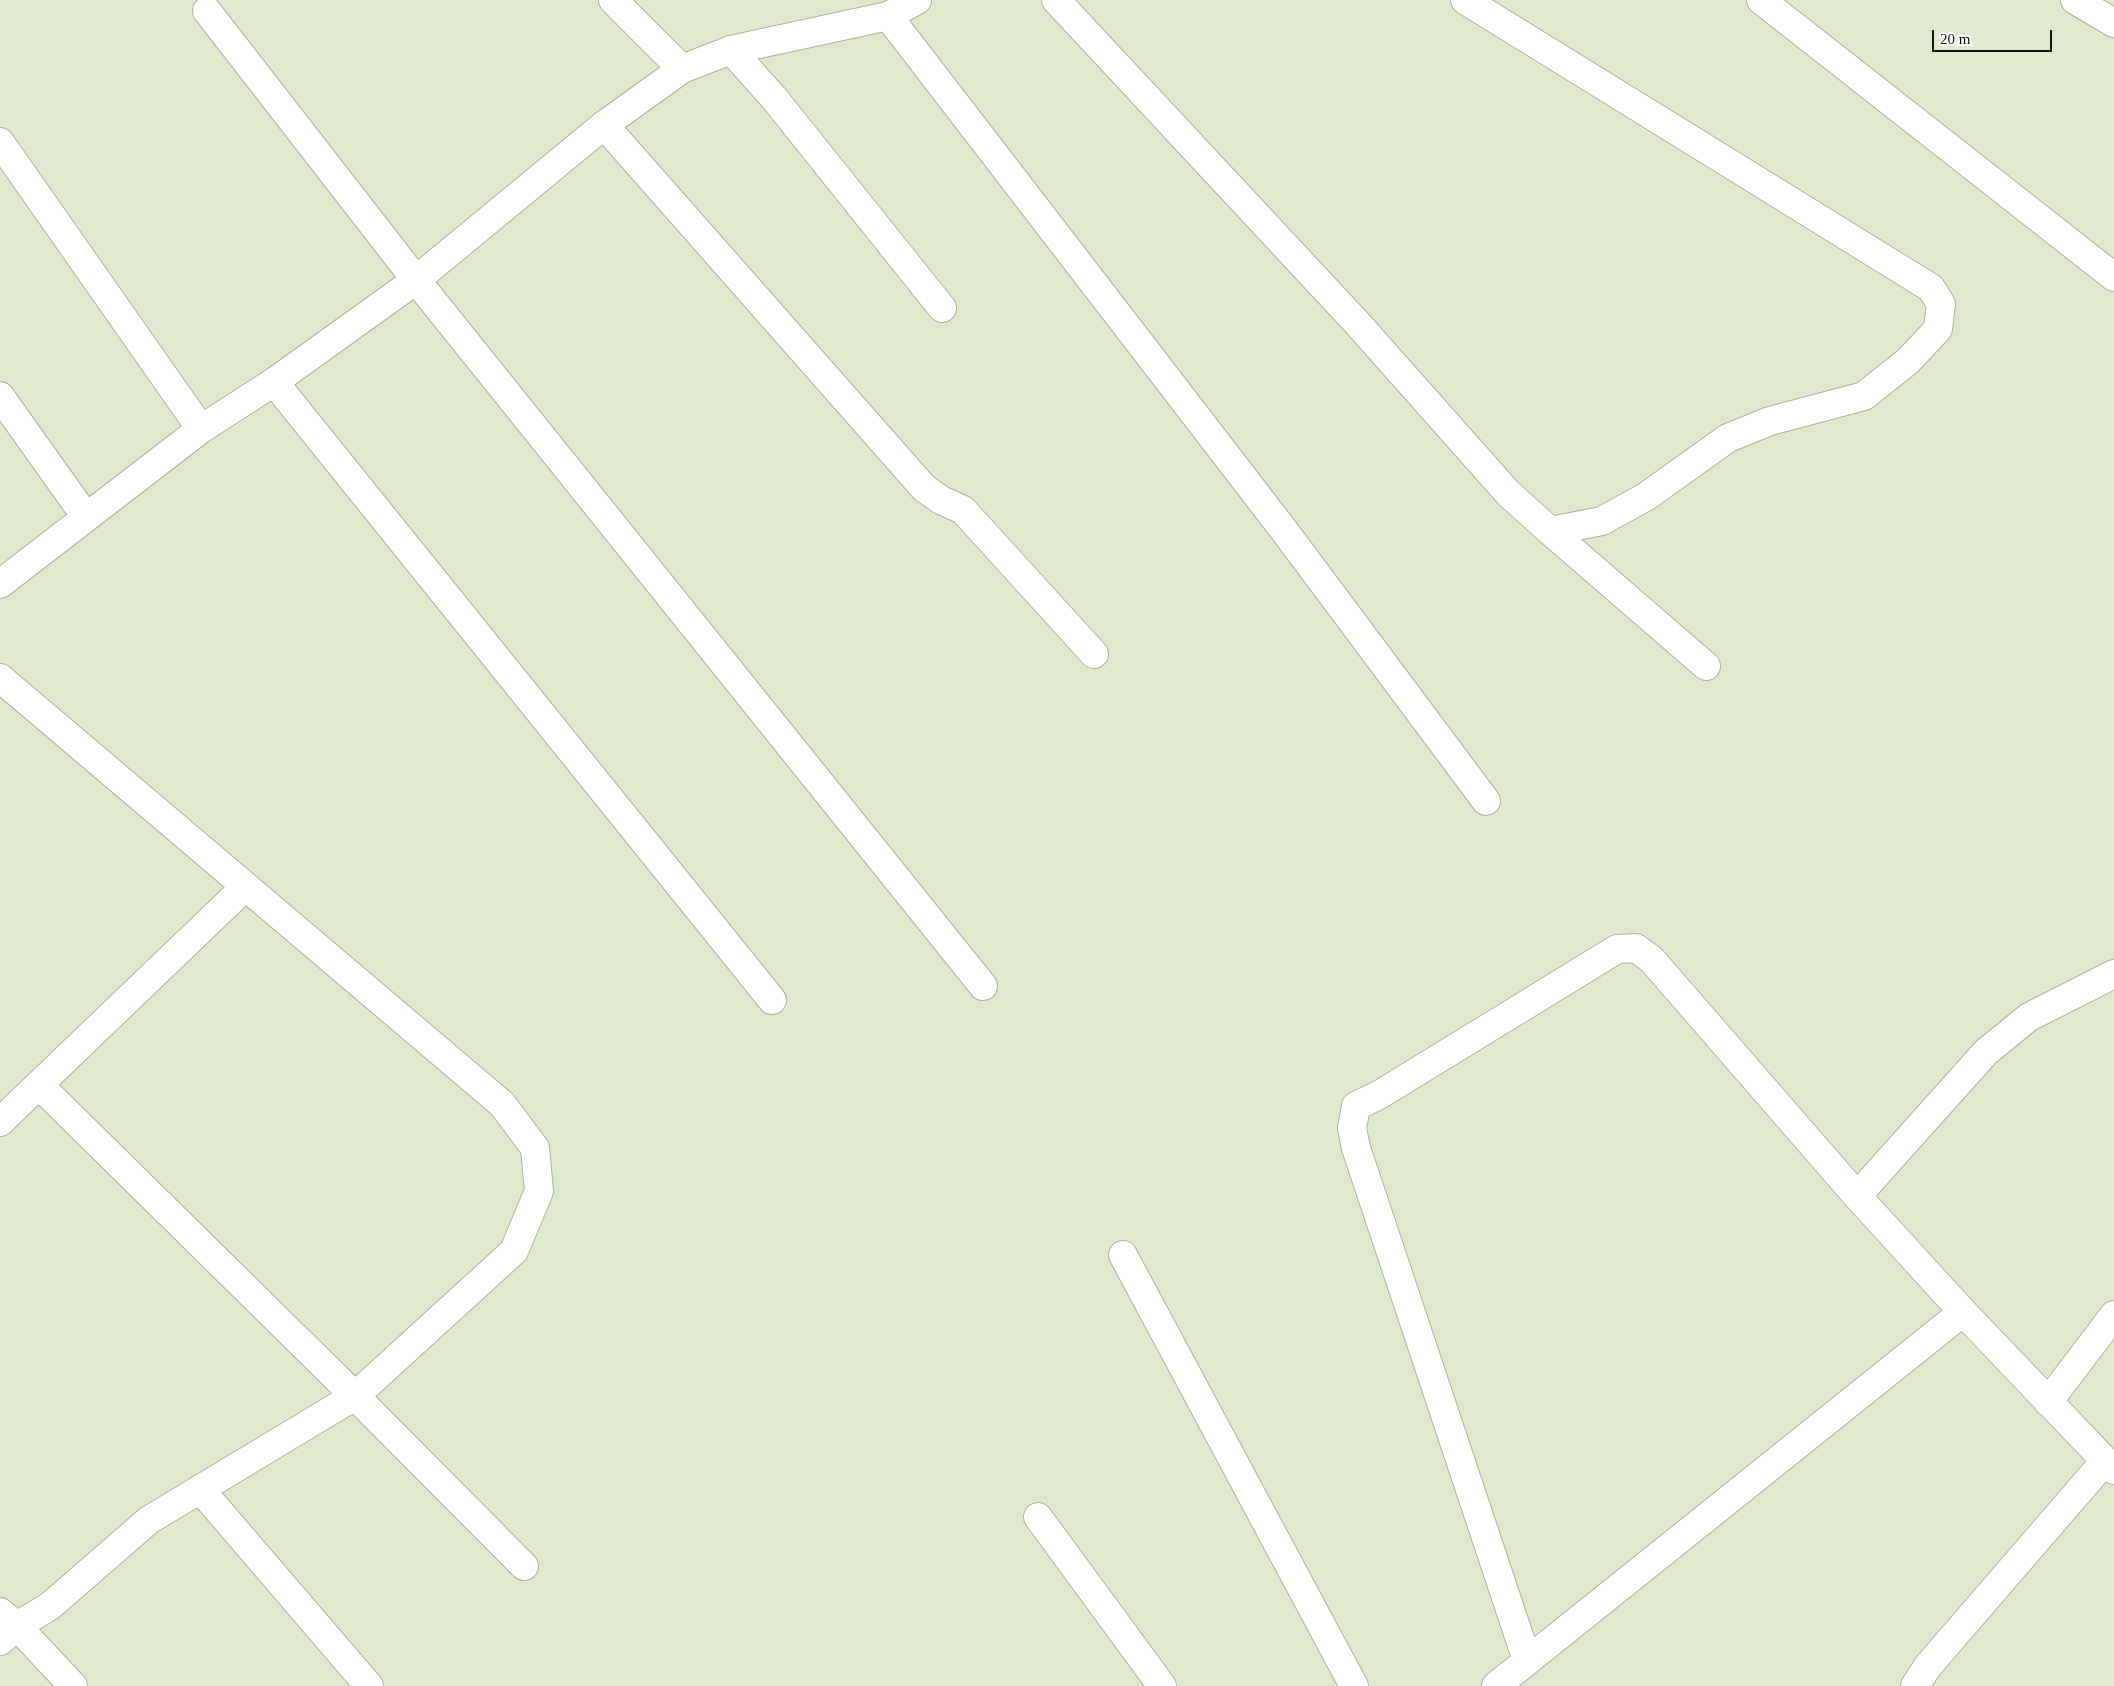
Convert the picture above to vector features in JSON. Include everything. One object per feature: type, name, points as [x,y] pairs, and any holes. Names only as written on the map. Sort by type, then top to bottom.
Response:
[{"type":"street","points":[[613,0],[682,69]]},
{"type":"street","points":[[0,584],[201,429],[274,382],[416,280],[604,125],[682,69],[731,50],[888,16],[917,0]]},
{"type":"street","points":[[1056,0],[1358,324],[1508,493],[1706,666]]},
{"type":"street","points":[[1465,0],[1931,288],[1942,304],[1938,329],[1908,361],[1864,396],[1770,421],[1728,438],[1646,496],[1602,521],[1550,531]]},
{"type":"street","points":[[1762,0],[2114,277]]},
{"type":"street","points":[[2074,0],[2114,23]]},
{"type":"street","points":[[207,11],[416,280],[983,986]]},
{"type":"street","points":[[888,16],[1286,533],[1486,801]]},
{"type":"street","points":[[731,50],[774,98],[942,308]]},
{"type":"street","points":[[604,125],[924,488],[941,500],[963,510],[1094,654]]},
{"type":"street","points":[[0,142],[201,429]]},
{"type":"street","points":[[274,382],[772,1000]]},
{"type":"street","points":[[0,396],[86,517]]},
{"type":"street","points":[[0,678],[502,1104],[535,1148],[539,1190],[514,1251],[355,1396],[149,1520],[50,1606],[6,1626],[73,1686]]},
{"type":"street","points":[[0,1122],[245,887]]},
{"type":"street","points":[[1527,1660],[1356,1148],[1352,1128],[1356,1106],[1379,1095],[1617,949],[1636,948],[1652,960],[1856,1196],[1962,1312],[2110,1466],[1928,1666],[1915,1686]]},
{"type":"street","points":[[1856,1196],[1986,1052],[2029,1017],[2114,974]]},
{"type":"street","points":[[39,1085],[355,1396],[524,1566]]},
{"type":"street","points":[[1122,1255],[1354,1686]]},
{"type":"street","points":[[1496,1686],[1962,1312]]},
{"type":"street","points":[[2048,1402],[2114,1315]]},
{"type":"street","points":[[200,1489],[369,1686]]},
{"type":"street","points":[[1038,1517],[1162,1686]]}]
